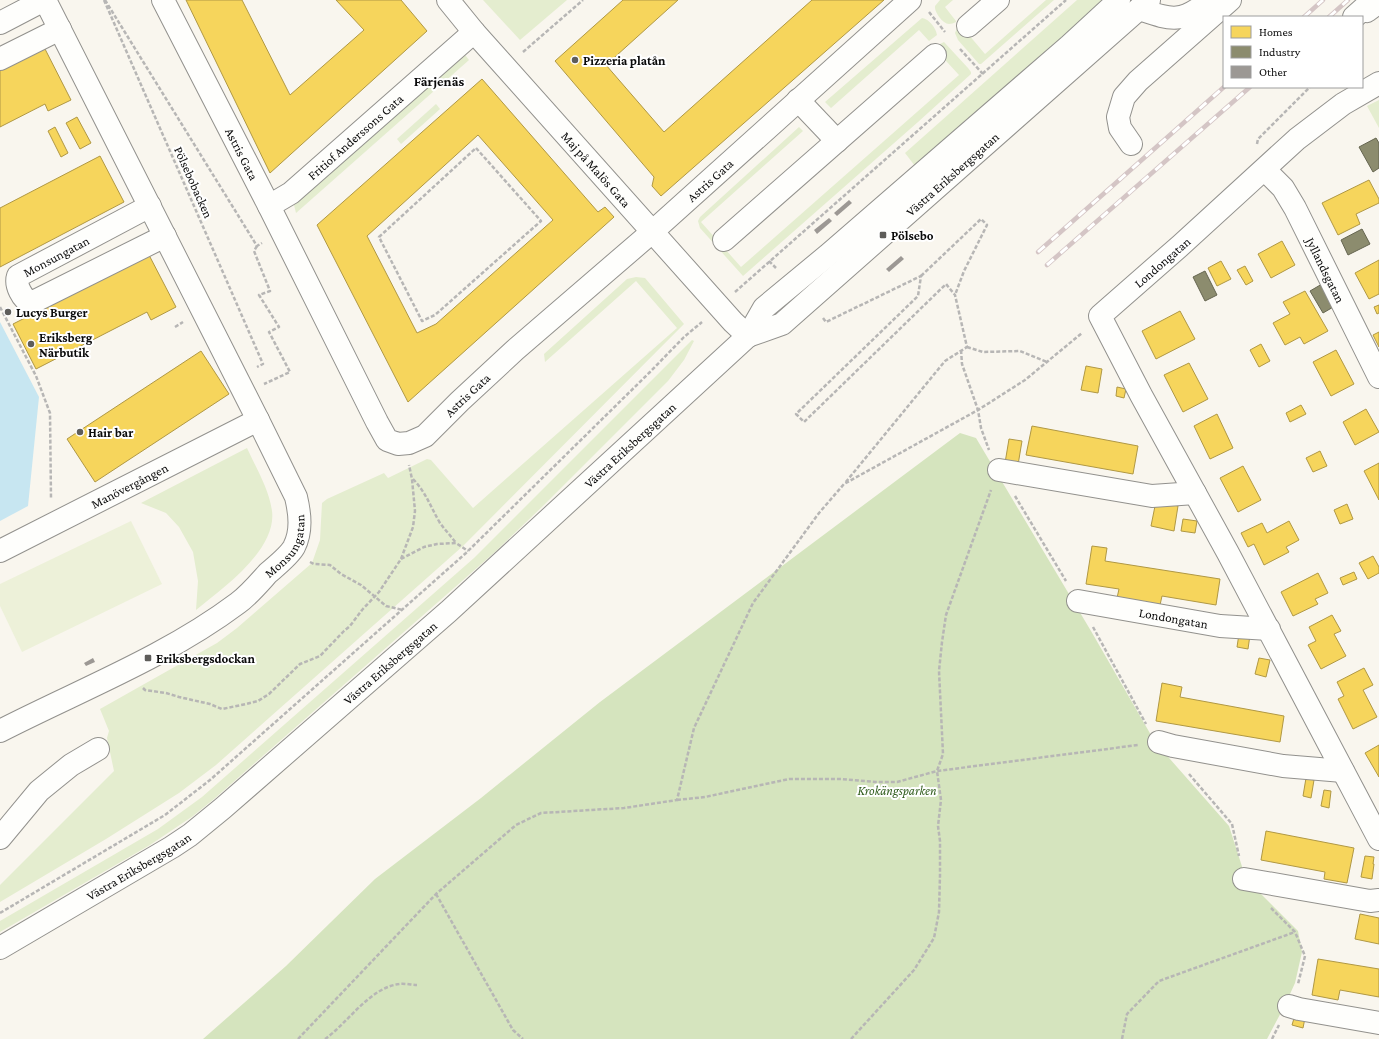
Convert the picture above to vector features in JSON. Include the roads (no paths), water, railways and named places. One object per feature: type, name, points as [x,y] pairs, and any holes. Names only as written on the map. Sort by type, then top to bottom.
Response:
[{"type":"street","name":"Monsungatan","points":[[0,23],[45,0],[258,420],[296,497],[299,509],[299,535],[293,549],[239,602],[199,630],[148,658],[0,731]]},
{"type":"street","name":"Astris Gata","points":[[163,0],[269,206],[377,422],[387,440],[398,444],[409,443],[425,436],[515,350],[652,232],[910,0]]},
{"type":"street","name":"Maj på Malös Gata","points":[[448,0],[474,32],[652,232],[748,336]]},
{"type":"street","points":[[968,26],[998,0]]},
{"type":"street","points":[[1136,3],[1163,17],[1179,18],[1197,11],[1210,0]]},
{"type":"street","points":[[1132,144],[1120,128],[1118,117],[1124,97],[1138,81],[1230,0]]},
{"type":"street","points":[[1355,16],[1363,9],[1368,11],[1379,2]]},
{"type":"street","name":"Västra Eriksbergsgatan","points":[[0,948],[172,847],[190,835],[223,808],[449,611],[748,336],[764,308],[828,255],[1069,46],[1136,3]]},
{"type":"street","points":[[0,59],[60,29]]},
{"type":"street","name":"Fritiof Anderssons Gata","points":[[269,206],[291,193],[474,32]]},
{"type":"street","points":[[724,240],[934,56]]},
{"type":"street","name":"Londongatan","points":[[1195,493],[1100,316],[1182,245],[1297,139],[1343,104],[1379,83]]},
{"type":"street","points":[[798,100],[837,141]]},
{"type":"street","name":"Jyllandsgatan","points":[[1265,170],[1283,188],[1295,208],[1379,376]]},
{"type":"street","name":"Monsungatan","points":[[150,206],[18,276],[16,281],[22,295],[25,300],[31,303],[165,236]]},
{"type":"street","name":"Manövergången","points":[[0,551],[258,420]]},
{"type":"street","points":[[999,470],[1152,496],[1195,493],[1269,629],[1379,839]]},
{"type":"street","name":"Londongatan","points":[[1078,601],[1220,626],[1269,629]]},
{"type":"street","points":[[1159,742],[1173,746],[1283,766],[1343,770]]},
{"type":"street","points":[[4,824],[39,790],[71,765],[98,749]]},
{"type":"street","points":[[1244,879],[1370,901],[1379,900]]},
{"type":"street","points":[[1289,1006],[1379,1023]]},
{"type":"water","points":[[0,322],[39,397],[28,506],[0,521]]},
{"type":"railway","points":[[1305,16],[1323,0]]},
{"type":"railway","points":[[1330,16],[1348,0]]},
{"type":"railway","points":[[1038,252],[1223,88]]},
{"type":"railway","points":[[1047,265],[1249,88]]},
{"type":"place","name":"Pizzeria platån","points":[[575,60]]},
{"type":"place","name":"Pölsebo","points":[[883,235]]},
{"type":"place","name":"Lucys Burger","points":[[8,312]]},
{"type":"place","name":"Eriksberg Närbutik","points":[[31,344]]},
{"type":"place","name":"Hair bar","points":[[80,432]]},
{"type":"place","name":"Eriksbergsdockan","points":[[148,658]]},
{"type":"district","name":"Färjenäs","points":[[439,81]]},
{"type":"park label","name":"Krokängsparken","points":[[897,790]]}]
